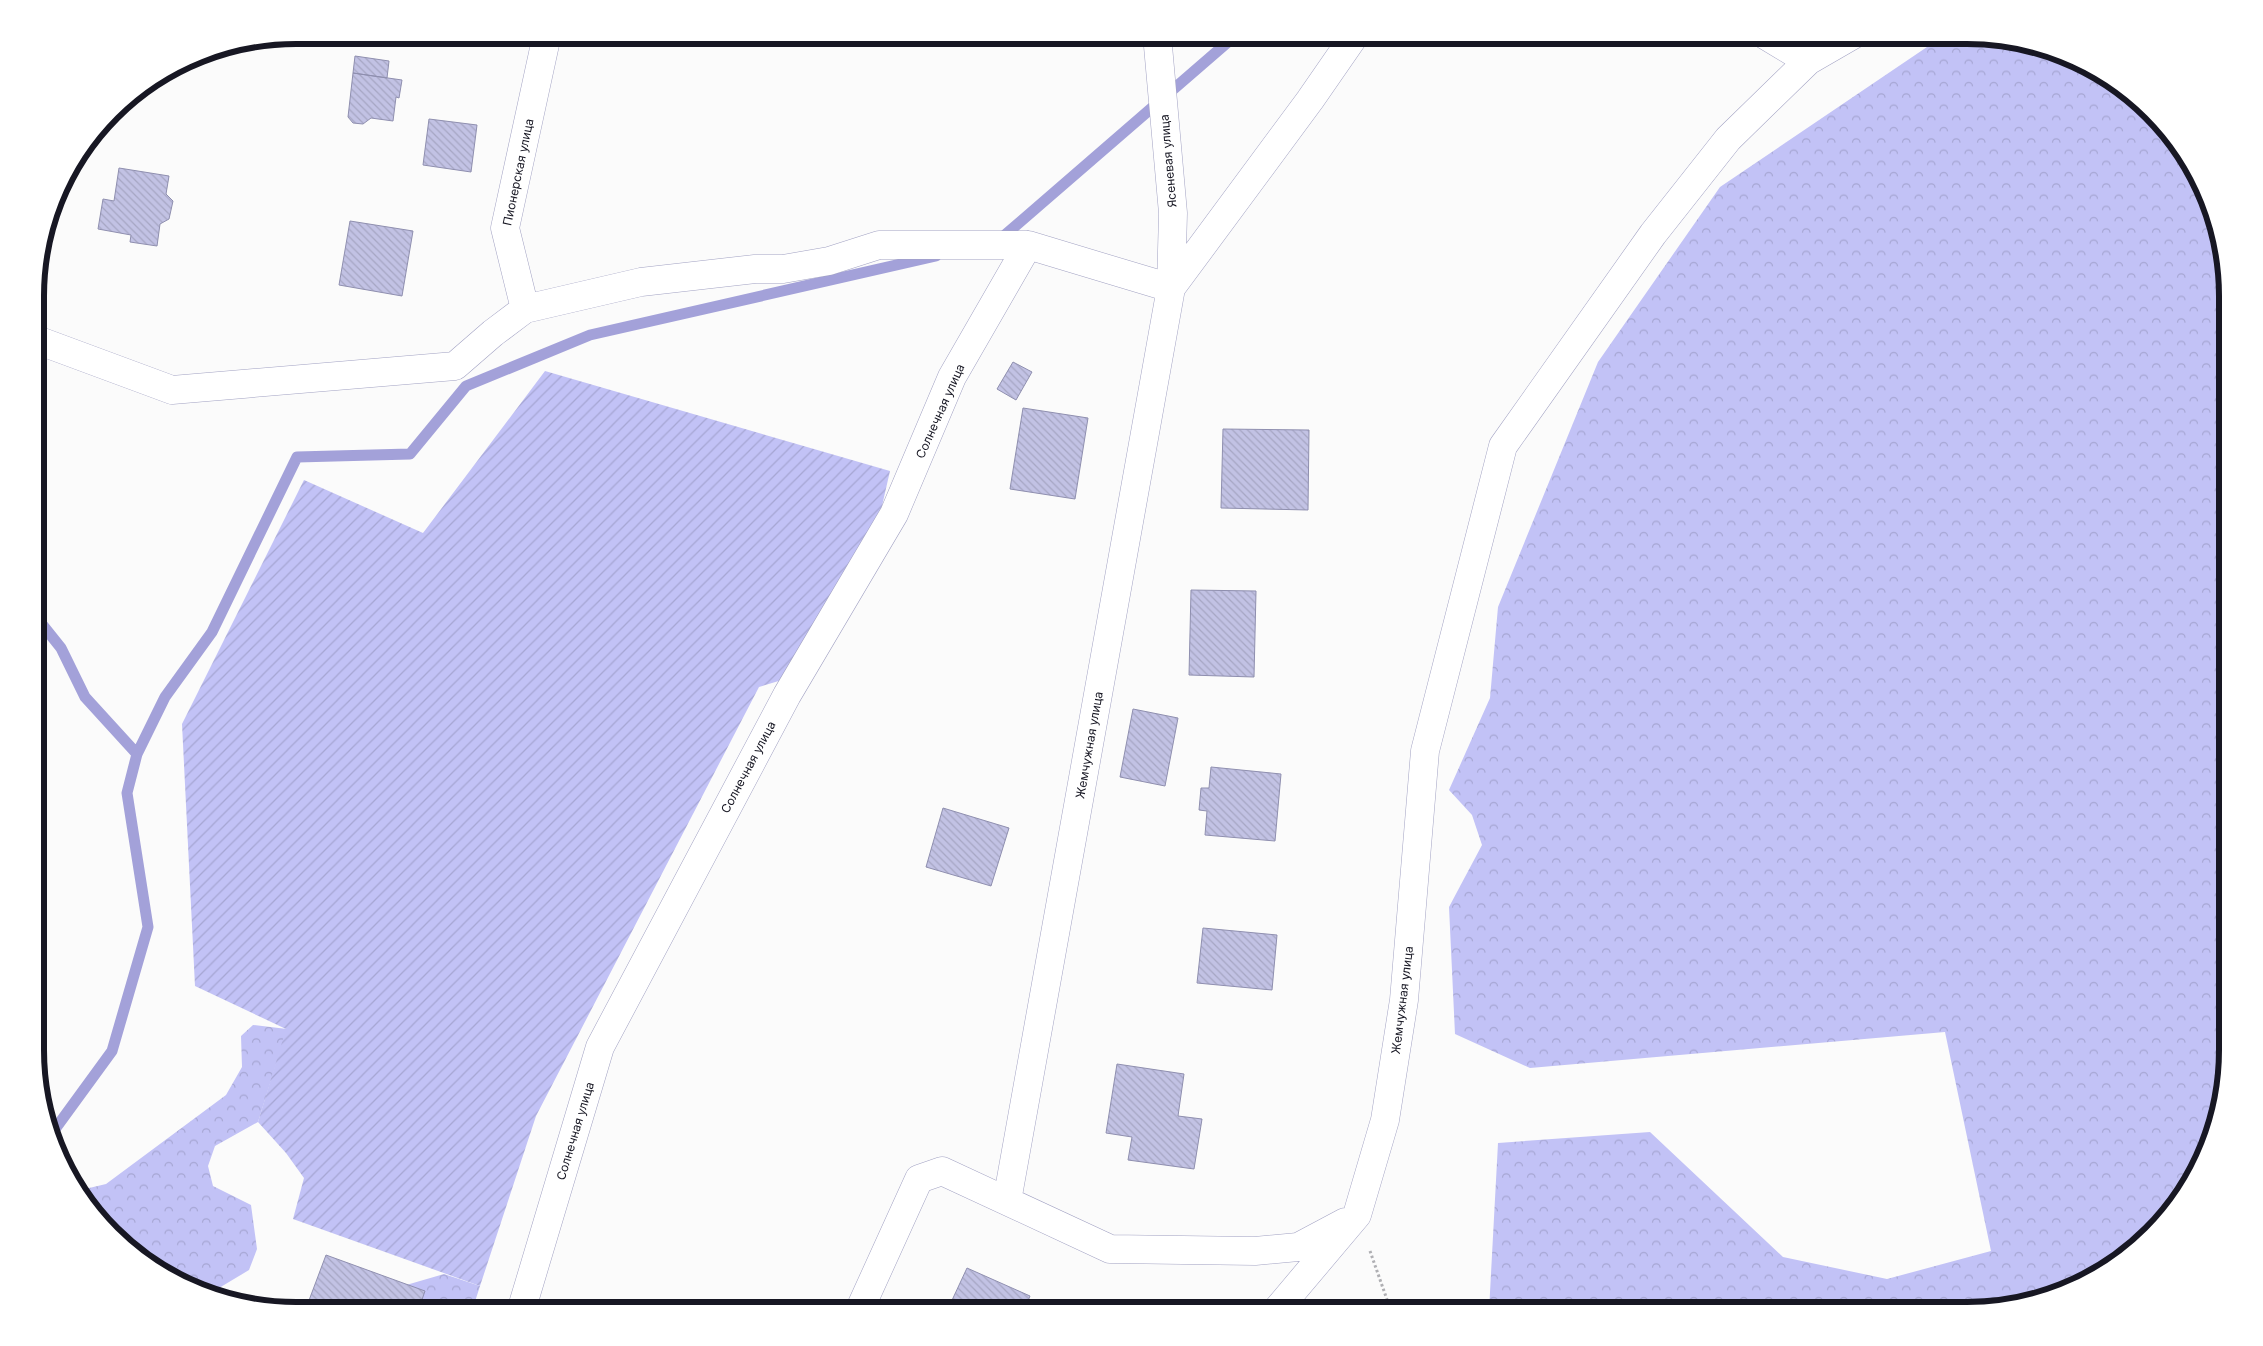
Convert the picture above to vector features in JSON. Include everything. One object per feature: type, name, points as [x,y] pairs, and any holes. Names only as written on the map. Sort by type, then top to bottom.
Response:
[{"type":"street","name":"Пионерская улица","points":[[525,309],[505,228],[545,44]]},
{"type":"street","name":"Ясеневая улица","points":[[1158,44],[1173,213],[1171,288]]},
{"type":"street","points":[[44,343],[172,390],[455,366],[493,333],[525,309],[641,282],[755,269],[783,269],[829,261],[879,245],[1028,245],[1171,288],[1310,100],[1349,44]]},
{"type":"street","points":[[1780,44],[1808,61]]},
{"type":"street","name":"Жемчужная улица","points":[[1284,1302],[1357,1215],[1385,1120],[1404,1000],[1424,751],[1503,446],[1653,234],[1728,139],[1808,61],[1837,44]]},
{"type":"street","name":"Солнечная улица","points":[[524,1302],[600,1047],[786,695],[894,514],[952,377],[1028,245]]},
{"type":"street","name":"Жемчужная улица","points":[[1007,1201],[1171,288]]},
{"type":"street","points":[[863,1302],[919,1179],[942,1171],[1110,1249],[1255,1251],[1298,1246],[1357,1215]]},
{"type":"path","points":[[1357,1215],[1388,1302]]},
{"type":"green space","points":[[1930,44],[1984,44],[2033,52],[2064,63],[2107,86],[2146,117],[2167,142],[2193,184],[2211,230],[2219,279],[2219,1067],[2211,1116],[2206,1131],[2186,1176],[2167,1204],[2146,1229],[2121,1250],[2093,1269],[2064,1283],[2033,1294],[1984,1302],[1489,1302],[1498,1143],[1650,1132],[1783,1257],[1887,1279],[1991,1251],[1945,1032],[1530,1068],[1455,1034],[1449,907],[1482,845],[1472,815],[1449,790],[1490,698],[1498,607],[1598,362],[1720,187]]},
{"type":"green space","points":[[545,371],[890,471],[879,519],[782,680],[759,687],[536,1116],[480,1286],[293,1219],[304,1178],[286,1153],[258,1122],[286,1029],[195,986],[182,724],[304,480],[423,533]]},
{"type":"green space","points":[[253,1025],[287,1029],[258,1122],[215,1146],[208,1166],[213,1186],[251,1205],[257,1249],[249,1270],[216,1290],[170,1269],[142,1250],[117,1229],[85,1189],[106,1184],[226,1095],[242,1067],[241,1036]]},
{"type":"green space","points":[[444,1274],[480,1286],[475,1302],[348,1302]]},
{"type":"building","points":[[355,56],[389,61],[387,78],[353,73]]},
{"type":"building","points":[[353,73],[402,80],[399,98],[396,97],[393,121],[371,118],[363,124],[353,123],[348,117]]},
{"type":"building","points":[[429,119],[477,125],[471,172],[423,165]]},
{"type":"building","points":[[119,168],[169,176],[166,194],[173,201],[169,219],[160,224],[157,246],[130,242],[131,235],[98,229],[103,199],[114,201]]},
{"type":"building","points":[[350,221],[413,231],[402,296],[339,285]]},
{"type":"building","points":[[1013,362],[1032,372],[1016,400],[997,389]]},
{"type":"building","points":[[1023,408],[1088,418],[1075,499],[1010,489]]},
{"type":"building","points":[[1223,429],[1309,430],[1308,510],[1221,508]]},
{"type":"building","points":[[1191,590],[1256,591],[1254,677],[1189,675]]},
{"type":"building","points":[[1133,709],[1178,718],[1165,786],[1120,777]]},
{"type":"building","points":[[1211,767],[1281,774],[1275,841],[1205,835],[1207,811],[1199,810],[1201,788],[1209,788]]},
{"type":"building","points":[[943,808],[1009,828],[991,886],[926,867]]},
{"type":"building","points":[[1203,928],[1277,935],[1272,990],[1197,983]]},
{"type":"building","points":[[1117,1064],[1184,1074],[1178,1116],[1202,1119],[1194,1169],[1128,1160],[1132,1137],[1106,1133]]},
{"type":"building","points":[[326,1255],[425,1291],[421,1302],[308,1302]]},
{"type":"building","points":[[967,1268],[1030,1296],[1028,1302],[951,1302]]},
{"type":"waterway","points":[[998,241],[1226,44]]},
{"type":"waterway","points":[[56,1128],[112,1051],[148,927],[127,793],[137,754],[165,697],[212,632],[297,457],[410,454],[466,386],[590,335],[936,256]]},
{"type":"waterway","points":[[44,627],[61,648],[85,697],[137,754]]}]
